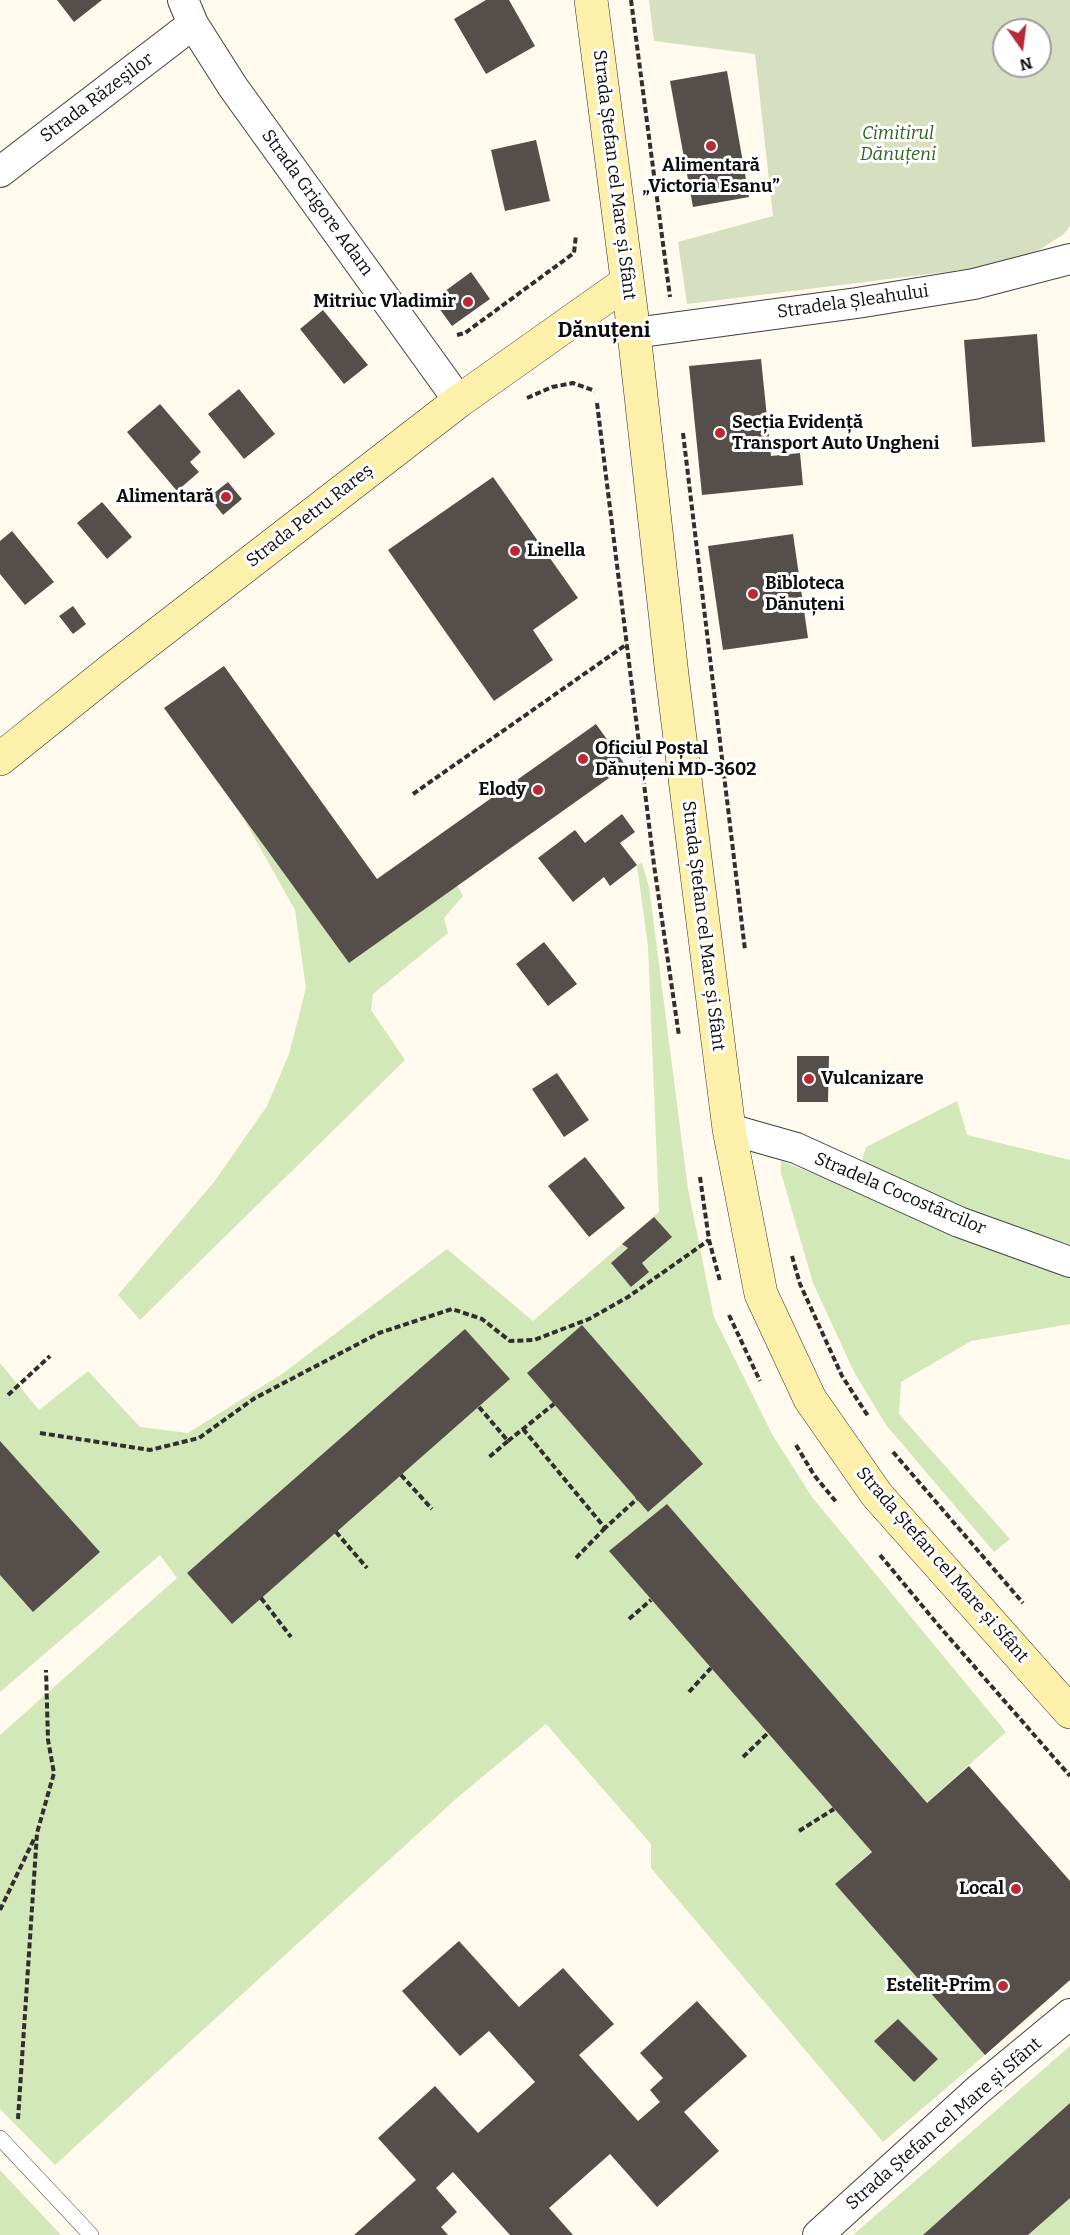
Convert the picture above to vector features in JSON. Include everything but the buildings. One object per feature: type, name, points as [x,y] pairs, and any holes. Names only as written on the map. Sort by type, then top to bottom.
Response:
[{"type":"main road","name":"Strada Ștefan cel Mare și Sfânt","points":[[591,0],[634,333],[671,665],[729,1129],[761,1294],[810,1399],[877,1495],[1070,1712]]},
{"type":"main road","name":"Strada Petru Rareș","points":[[0,759],[120,663],[459,401],[627,282]]},
{"type":"street","name":"Strada Răzeşilor","points":[[0,172],[188,12]]},
{"type":"street","name":"Strada Grigore Adam","points":[[188,12],[233,87],[459,401]]},
{"type":"street","name":"Stradela Șleahului","points":[[634,333],[857,303],[974,284],[1070,259]]},
{"type":"street","name":"Stradela Cocostârcilor","points":[[729,1129],[796,1148],[959,1222],[1070,1262]]},
{"type":"street","name":"Strada Ștefan cel Mare și Sfânt","points":[[819,2235],[980,2089],[1070,2014]]},
{"type":"lane","points":[[0,2138],[91,2235]]},
{"type":"path","points":[[632,0],[670,298]]},
{"type":"path","points":[[458,334],[465,333],[574,253],[576,235]]},
{"type":"path","points":[[683,430],[745,952]]},
{"type":"path","points":[[412,794],[627,644]]},
{"type":"path","points":[[40,1433],[150,1450],[199,1438],[255,1398],[379,1333],[452,1309],[482,1319],[510,1341],[534,1340],[589,1318],[628,1297],[709,1240]]},
{"type":"path","points":[[791,1252],[800,1284],[842,1376],[872,1422]]},
{"type":"path","points":[[8,1395],[50,1356]]},
{"type":"path","points":[[488,1458],[554,1404]]},
{"type":"path","points":[[479,1407],[508,1441]]},
{"type":"path","points":[[523,1429],[605,1528]]},
{"type":"path","points":[[891,1449],[1024,1604]]},
{"type":"path","points":[[401,1475],[432,1509]]},
{"type":"path","points":[[576,1558],[637,1499]]},
{"type":"path","points":[[336,1533],[367,1568]]},
{"type":"path","points":[[261,1598],[291,1637]]},
{"type":"path","points":[[629,1619],[651,1600]]},
{"type":"path","points":[[689,1692],[711,1668]]},
{"type":"path","points":[[0,1910],[37,1833],[54,1773],[48,1740],[46,1670]]},
{"type":"path","points":[[743,1757],[768,1733]]},
{"type":"path","points":[[799,1831],[834,1809]]},
{"type":"path","points":[[15,2154],[37,1833]]},
{"type":"green space","name":"Cimitirul Dănuțeni","points":[[649,0],[1070,0],[1070,226],[1064,234],[1039,250],[1002,265],[687,304],[678,242],[773,216],[755,54],[654,41]]},
{"type":"green space","points":[[241,814],[349,963],[457,885],[463,896],[444,918],[448,933],[373,994],[371,1010],[405,1060],[140,1320],[118,1295],[214,1182],[267,1106],[289,1054],[306,988],[295,910]]},
{"type":"green space","points":[[642,863],[649,887],[688,1189],[714,1317],[772,1434],[812,1497],[1006,1732],[835,1884],[985,2055],[883,2142],[651,1868],[651,1844],[546,1724],[457,1798],[55,2165],[0,2109],[0,1735],[177,1578],[160,1555],[0,1692],[0,1363],[39,1410],[88,1371],[140,1427],[188,1433],[282,1374],[447,1249],[533,1321],[659,1212],[648,947],[637,865]]},
{"type":"green space","points":[[957,1101],[967,1135],[1070,1160],[1070,1244],[1002,1224],[880,1176],[862,1160],[866,1147]]},
{"type":"green space","points":[[781,1161],[1070,1273],[1070,1324],[971,1341],[901,1382],[899,1414],[1010,1539],[994,1552],[886,1425],[854,1372],[813,1283],[781,1173]]},
{"type":"green space","points":[[1070,2046],[1070,2235],[853,2235]]},
{"type":"green space","points":[[0,2170],[61,2235],[0,2235]]},
{"type":"place","name":"Alimentară „Victoria Esanu”","points":[[711,146]]},
{"type":"place","name":"Mitriuc Vladimir","points":[[468,302]]},
{"type":"place","name":"Secția Evidență Transport Auto Ungheni","points":[[720,433]]},
{"type":"place","name":"Alimentară","points":[[226,497]]},
{"type":"place","name":"Linella","points":[[515,551]]},
{"type":"place","name":"Bibloteca Dănuțeni","points":[[753,594]]},
{"type":"place","name":"Oficiul Poștal Dănuțeni MD-3602","points":[[583,759]]},
{"type":"place","name":"Elody","points":[[538,790]]},
{"type":"place","name":"Vulcanizare","points":[[809,1079]]},
{"type":"place","name":"Local","points":[[1016,1889]]},
{"type":"place","name":"Estelit-Prim","points":[[1003,1986]]},
{"type":"district","name":"Dănuțeni","points":[[604,331]]}]
